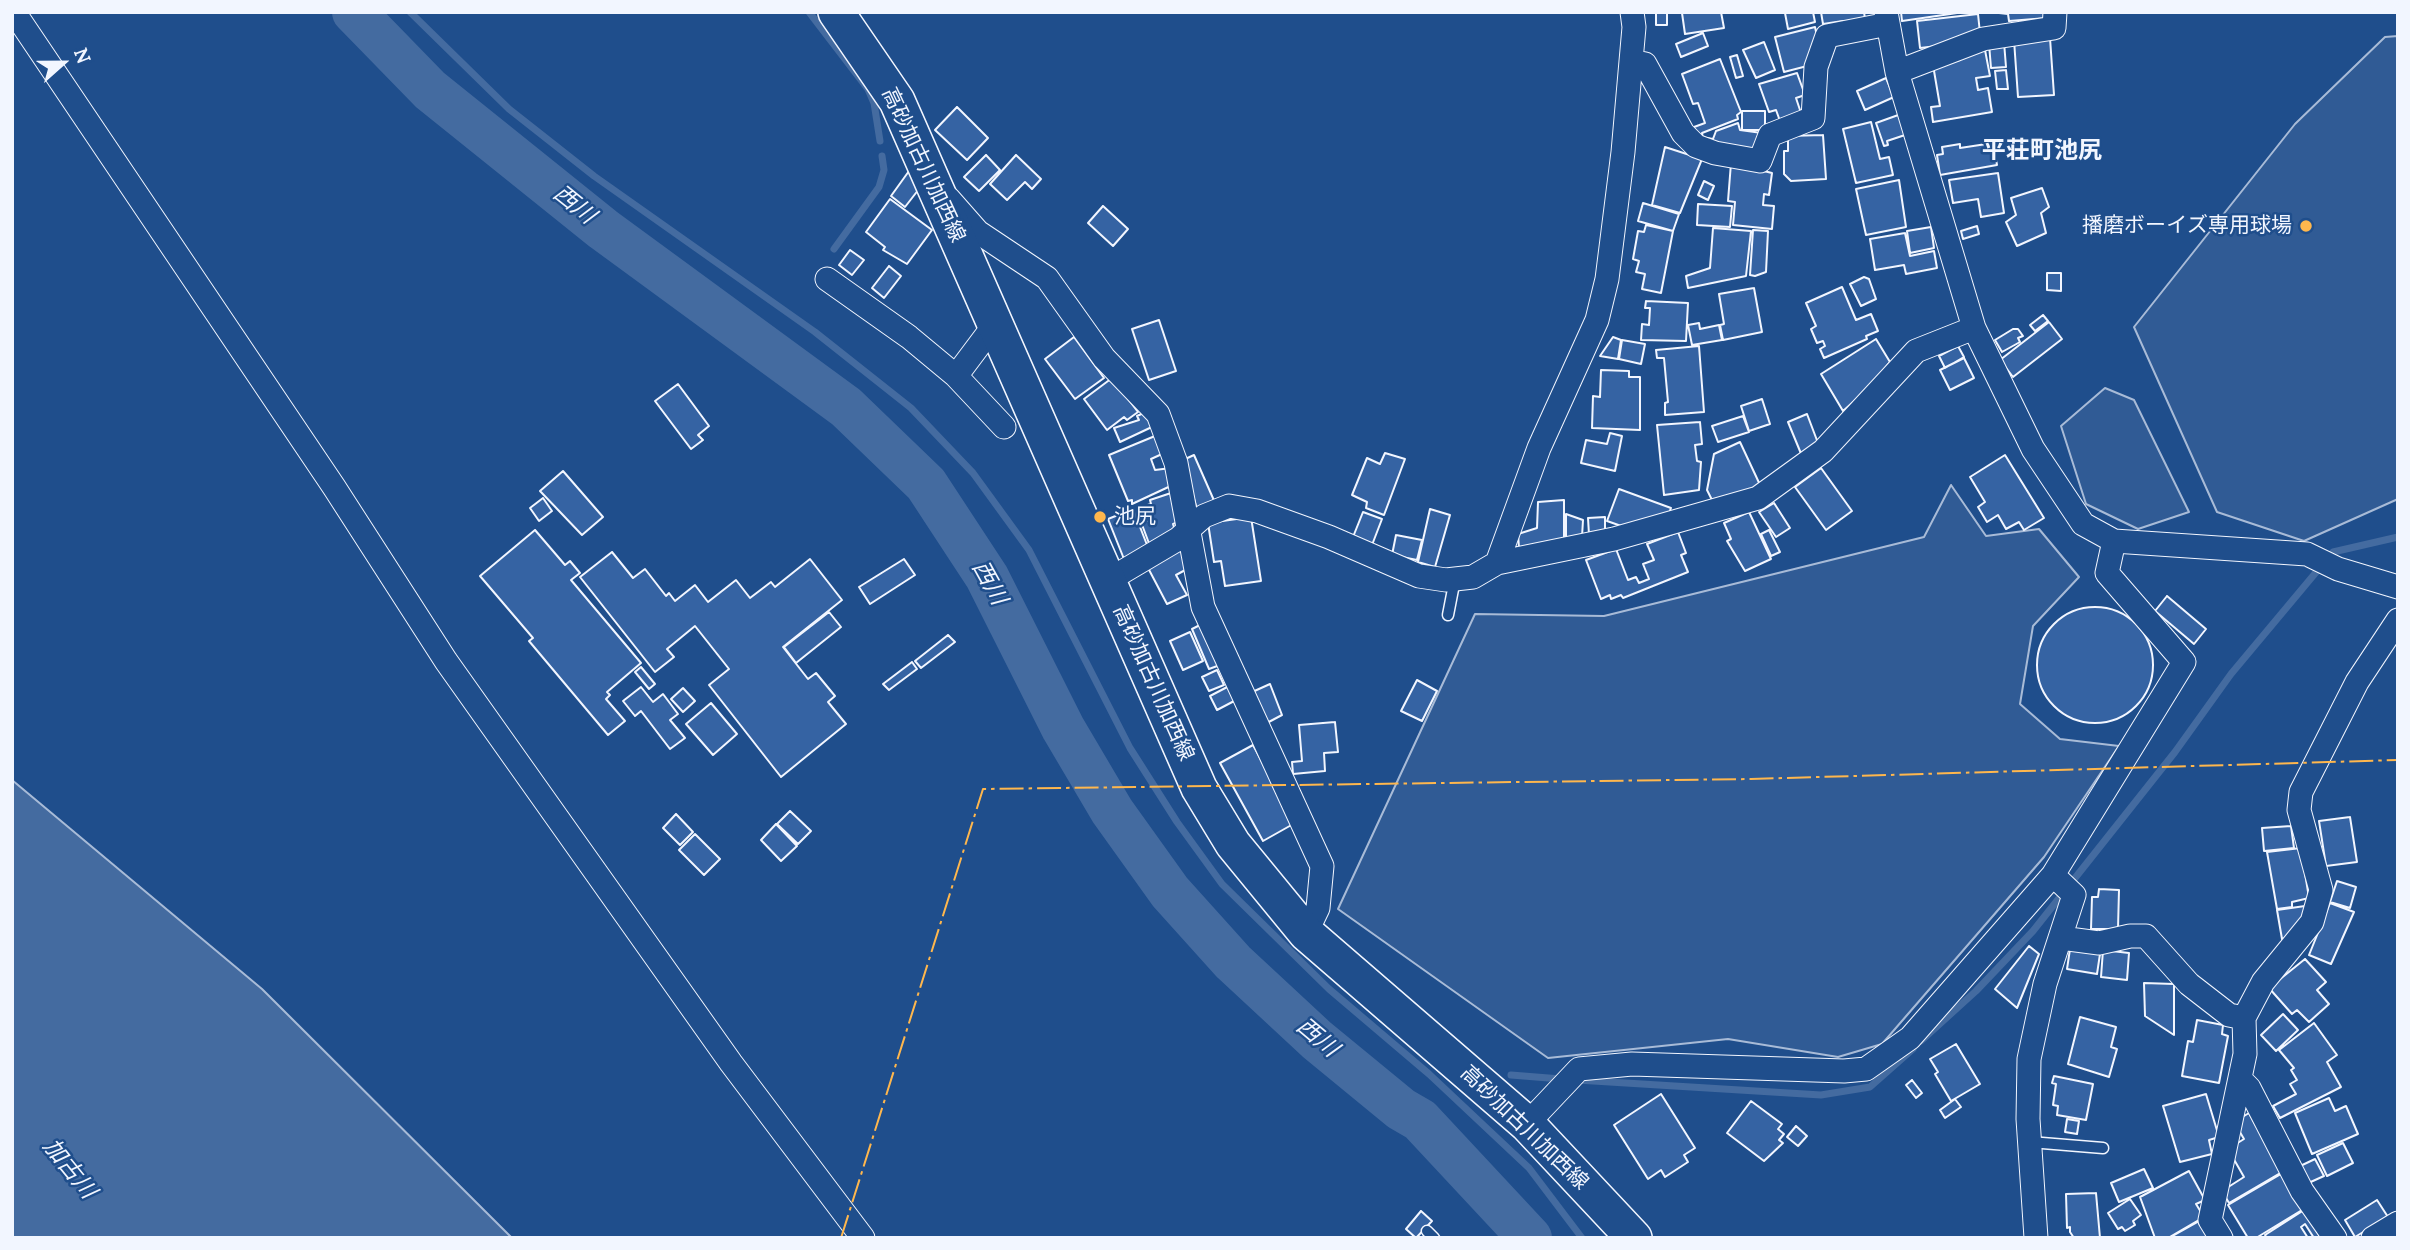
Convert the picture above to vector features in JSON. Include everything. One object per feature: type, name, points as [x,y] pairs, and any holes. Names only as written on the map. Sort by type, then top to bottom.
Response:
[{"type":"main road","name":"高砂加古川加西線","points":[[836,12],[897,101],[1199,788],[1233,844],[1306,933],[1527,1124],[1634,1238]]},
{"type":"street","points":[[14,12],[334,487],[452,671],[731,1063],[863,1238]]},
{"type":"street","points":[[1632,12],[1645,60],[1683,133],[1696,146],[1715,153],[1760,161],[1770,135],[1813,118],[1816,67],[1827,36],[1887,18],[1897,72],[1974,328],[2040,460],[2083,524],[2114,541],[2307,554],[2338,569],[2398,587]]},
{"type":"street","points":[[1897,72],[1983,39],[2054,28],[2055,12]]},
{"type":"street","points":[[1497,563],[1539,448],[1597,320],[1607,279],[1645,60]]},
{"type":"street","points":[[929,175],[978,232],[1047,278],[1104,358],[1158,414],[1176,463],[1203,607],[1322,866],[1318,908],[1306,933]]},
{"type":"street","points":[[827,279],[909,337],[956,376],[1004,427]]},
{"type":"street","points":[[956,376],[995,324]]},
{"type":"street","points":[[1107,581],[1190,529],[1204,516],[1229,506],[1257,511],[1329,537],[1419,576],[1455,579],[1473,577],[1497,563],[1614,539],[1758,498],[1823,451],[1916,351],[1974,328]]},
{"type":"street","points":[[1527,1124],[1579,1069],[1632,1065],[1844,1071],[1866,1069],[1910,1038],[1934,1014],[2053,875],[2184,662],[2107,573],[2114,541]]},
{"type":"street","points":[[2221,1238],[2210,1220],[2240,1079],[2247,1034],[2244,1018],[2263,982],[2312,922],[2321,890],[2299,810],[2301,792],[2357,682],[2398,620]]},
{"type":"street","points":[[2036,1238],[2030,1142],[2029,1059],[2045,984],[2074,895],[2053,875]]},
{"type":"street","points":[[2061,938],[2099,943],[2130,936],[2146,936],[2189,984],[2229,1015],[2244,1018]]},
{"type":"street","points":[[2240,1079],[2249,1088],[2302,1191],[2335,1238]]},
{"type":"street","points":[[2373,1238],[2397,1224]]},
{"type":"lane","points":[[1448,615],[1455,579]]},
{"type":"lane","points":[[2030,1142],[2103,1148]]},
{"type":"shaded area","name":"播磨ボーイズ専用球場","points":[[2398,36],[2398,499],[2304,541],[2217,512],[2134,327],[2295,124],[2385,37]]},
{"type":"shaded area","points":[[2105,388],[2134,400],[2189,512],[2138,529],[2086,504],[2061,426]]},
{"type":"shaded area","points":[[1951,485],[1986,536],[2039,529],[2079,577],[2033,626],[2020,704],[2060,739],[2119,746],[2044,857],[1882,1044],[1838,1057],[1728,1039],[1548,1058],[1338,909],[1475,614],[1604,616],[1924,537]]},
{"type":"water","name":"加古川","points":[[12,780],[262,989],[512,1238],[12,1238]]},
{"type":"building","points":[[1656,12],[1667,12],[1667,25],[1656,25]]},
{"type":"building","points":[[1721,12],[1724,28],[1685,34],[1682,13]]},
{"type":"building","points":[[1813,12],[1815,22],[1788,29],[1785,13]]},
{"type":"building","points":[[1821,12],[1864,12],[1866,25],[1845,29],[1843,21],[1823,24]]},
{"type":"building","points":[[1901,12],[1964,12],[1902,21]]},
{"type":"building","points":[[1990,12],[2048,12],[2047,18],[2009,21],[2008,14]]},
{"type":"building","points":[[1978,14],[1980,33],[1963,43],[1920,48],[1917,21]]},
{"type":"building","points":[[1815,27],[1819,45],[1811,65],[1784,72],[1775,37]]},
{"type":"building","points":[[1703,33],[1708,46],[1681,57],[1676,44]]},
{"type":"building","points":[[2050,38],[2054,95],[2018,97],[2014,40]]},
{"type":"building","points":[[1764,42],[1775,70],[1756,78],[1743,50]]},
{"type":"building","points":[[2004,42],[2006,67],[1991,68],[1989,44]]},
{"type":"building","points":[[1985,50],[1990,76],[1976,78],[1978,90],[1988,88],[1992,112],[1933,122],[1931,107],[1940,106],[1933,65],[1960,60],[1959,55]]},
{"type":"building","points":[[1737,55],[1743,76],[1736,78],[1730,57]]},
{"type":"building","points":[[1720,59],[1741,112],[1737,115],[1738,119],[1702,133],[1703,139],[1698,140],[1694,127],[1705,123],[1698,103],[1693,104],[1682,74]]},
{"type":"building","points":[[2006,70],[2008,89],[1997,89],[1995,71]]},
{"type":"building","points":[[1797,73],[1805,95],[1796,98],[1801,113],[1780,121],[1776,110],[1769,112],[1759,84]]},
{"type":"building","points":[[1886,78],[1894,97],[1865,110],[1857,91]]},
{"type":"building","points":[[957,107],[988,138],[967,160],[935,130]]},
{"type":"building","points":[[1742,111],[1765,111],[1765,130],[1742,130]]},
{"type":"building","points":[[1901,114],[1908,134],[1887,141],[1888,145],[1884,146],[1876,123]]},
{"type":"building","points":[[1871,122],[1880,159],[1889,157],[1893,175],[1856,183],[1843,129]]},
{"type":"building","points":[[1738,123],[1740,130],[1762,133],[1757,156],[1706,145],[1707,138],[1713,139],[1716,131]]},
{"type":"building","points":[[1823,135],[1826,179],[1791,181],[1784,174],[1784,151],[1788,151],[1788,136]]},
{"type":"building","points":[[1993,143],[1997,165],[1940,175],[1937,155],[1943,154],[1942,147],[1960,144],[1960,148]]},
{"type":"building","points":[[1665,147],[1702,159],[1680,213],[1652,205]]},
{"type":"building","points":[[986,155],[1000,170],[979,191],[964,177]]},
{"type":"building","points":[[1016,155],[1041,179],[1032,189],[1025,182],[1007,200],[990,184]]},
{"type":"building","points":[[1731,163],[1772,173],[1769,195],[1764,194],[1763,205],[1774,206],[1772,229],[1733,225],[1735,202],[1728,201]]},
{"type":"building","points":[[909,171],[919,189],[905,207],[891,196]]},
{"type":"building","points":[[1998,173],[2004,213],[1981,217],[1978,199],[1953,203],[1949,180]]},
{"type":"building","points":[[1899,180],[1906,227],[1866,235],[1856,189]]},
{"type":"building","points":[[1704,181],[1714,186],[1708,200],[1698,195]]},
{"type":"building","points":[[2042,188],[2049,207],[2041,213],[2046,233],[2017,246],[2006,222],[2016,215],[2011,198]]},
{"type":"building","points":[[890,199],[932,230],[907,264],[883,250],[885,247],[866,232]]},
{"type":"building","points":[[1643,203],[1679,214],[1673,231],[1638,221]]},
{"type":"building","points":[[1698,204],[1732,206],[1730,227],[1697,225]]},
{"type":"building","points":[[1103,206],[1128,229],[1113,246],[1088,223]]},
{"type":"building","points":[[1646,225],[1673,231],[1661,293],[1642,289],[1645,274],[1636,272],[1639,261],[1633,259],[1638,231],[1644,232]]},
{"type":"building","points":[[1977,226],[1979,234],[1963,239],[1961,231]]},
{"type":"building","points":[[1931,227],[1934,248],[1910,253],[1907,231]]},
{"type":"building","points":[[1713,228],[1751,231],[1746,276],[1688,288],[1686,276],[1710,268]]},
{"type":"building","points":[[1753,230],[1768,231],[1766,272],[1755,276],[1750,275]]},
{"type":"building","points":[[1905,233],[1910,256],[1934,251],[1937,268],[1906,274],[1904,265],[1875,270],[1870,239]]},
{"type":"building","points":[[850,250],[864,260],[852,275],[839,265]]},
{"type":"building","points":[[889,266],[901,276],[884,298],[872,288]]},
{"type":"building","points":[[2047,273],[2061,273],[2061,291],[2047,290]]},
{"type":"building","points":[[1864,277],[1869,279],[1876,299],[1861,306],[1850,284]]},
{"type":"building","points":[[1842,287],[1856,320],[1871,314],[1878,331],[1866,336],[1867,339],[1824,358],[1820,349],[1825,346],[1823,341],[1817,343],[1811,329],[1816,326],[1806,303]]},
{"type":"building","points":[[1754,288],[1762,332],[1723,340],[1720,325],[1724,324],[1719,294]]},
{"type":"building","points":[[1646,301],[1688,303],[1686,341],[1641,340],[1642,324],[1649,325],[1650,308],[1645,308]]},
{"type":"building","points":[[2043,315],[2048,321],[2035,331],[2030,325]]},
{"type":"building","points":[[1159,320],[1176,371],[1149,380],[1132,329]]},
{"type":"building","points":[[2049,322],[2062,339],[2013,377],[2000,360]]},
{"type":"building","points":[[1699,323],[1700,329],[1719,325],[1722,340],[1692,345],[1688,325]]},
{"type":"building","points":[[2013,329],[2018,329],[2023,336],[2018,338],[2020,342],[2002,352],[1995,340]]},
{"type":"building","points":[[1074,337],[1104,378],[1075,399],[1045,359]]},
{"type":"building","points":[[1613,337],[1621,340],[1618,359],[1600,356]]},
{"type":"building","points":[[1876,339],[1890,362],[1869,388],[1843,411],[1821,374]]},
{"type":"building","points":[[1622,340],[1645,344],[1641,364],[1619,359]]},
{"type":"building","points":[[1699,346],[1704,412],[1665,415],[1665,403],[1668,402],[1664,358],[1657,358],[1656,350]]},
{"type":"building","points":[[1958,346],[1964,357],[1945,368],[1939,356]]},
{"type":"building","points":[[1964,358],[1974,378],[1950,390],[1940,370]]},
{"type":"building","points":[[1601,370],[1629,371],[1629,377],[1640,377],[1640,430],[1592,428],[1593,396],[1600,397]]},
{"type":"building","points":[[1112,378],[1138,412],[1127,420],[1124,417],[1107,430],[1084,399]]},
{"type":"building","points":[[678,384],[709,426],[698,435],[703,440],[691,449],[655,401]]},
{"type":"building","points":[[1762,399],[1770,424],[1749,431],[1741,406]]},
{"type":"building","points":[[1148,411],[1154,426],[1120,442],[1114,428],[1139,420],[1137,416]]},
{"type":"building","points":[[1807,414],[1818,443],[1802,456],[1788,422]]},
{"type":"building","points":[[1743,416],[1749,432],[1718,442],[1712,426]]},
{"type":"building","points":[[1700,422],[1702,444],[1695,445],[1697,461],[1701,462],[1699,490],[1664,495],[1657,425]]},
{"type":"building","points":[[1610,433],[1622,436],[1615,471],[1581,463],[1586,440],[1607,444]]},
{"type":"building","points":[[1155,436],[1162,454],[1151,459],[1155,470],[1171,468],[1177,483],[1132,504],[1132,500],[1128,501],[1109,455]]},
{"type":"building","points":[[1740,442],[1761,487],[1715,506],[1707,490],[1714,454]]},
{"type":"building","points":[[1385,453],[1405,459],[1384,515],[1366,508],[1367,502],[1352,495],[1367,458],[1380,464]]},
{"type":"building","points":[[1194,455],[1216,505],[1198,513],[1183,460]]},
{"type":"building","points":[[2005,455],[2044,518],[2024,530],[2019,522],[2006,529],[1998,515],[1987,522],[1978,507],[1985,502],[1970,477]]},
{"type":"building","points":[[1821,468],[1852,511],[1826,530],[1795,487]]},
{"type":"building","points":[[563,471],[603,517],[582,535],[540,491]]},
{"type":"building","points":[[1619,489],[1671,508],[1668,516],[1627,528],[1607,521]]},
{"type":"building","points":[[1174,492],[1184,520],[1173,524],[1177,537],[1150,546],[1141,522],[1149,520],[1144,506],[1151,504],[1150,500]]},
{"type":"building","points":[[543,498],[552,511],[539,521],[530,508]]},
{"type":"building","points":[[1564,500],[1564,542],[1519,548],[1518,534],[1537,528],[1538,502]]},
{"type":"building","points":[[1774,503],[1790,528],[1776,537],[1759,512]]},
{"type":"building","points":[[1133,509],[1149,550],[1124,559],[1108,519]]},
{"type":"building","points":[[1430,509],[1450,515],[1435,567],[1418,562]]},
{"type":"building","points":[[1363,512],[1382,519],[1372,545],[1353,537]]},
{"type":"building","points":[[1749,512],[1771,559],[1745,571],[1727,541],[1731,539],[1724,523]]},
{"type":"building","points":[[1566,514],[1583,520],[1582,537],[1566,537]]},
{"type":"building","points":[[1251,517],[1261,581],[1225,586],[1221,561],[1214,562],[1208,523]]},
{"type":"building","points":[[1605,517],[1605,535],[1589,535],[1588,518]]},
{"type":"building","points":[[535,530],[565,565],[570,561],[580,573],[571,580],[641,663],[607,692],[610,695],[606,699],[625,721],[608,735],[529,641],[533,638],[480,576]]},
{"type":"building","points":[[1769,530],[1780,552],[1771,556],[1761,534]]},
{"type":"building","points":[[1678,532],[1686,553],[1681,555],[1688,572],[1623,598],[1621,595],[1611,599],[1610,595],[1601,599],[1586,560],[1616,549],[1628,580],[1636,577],[1639,583],[1649,579],[1643,564],[1654,560],[1647,544]]},
{"type":"building","points":[[1396,535],[1422,540],[1417,560],[1392,555]]},
{"type":"building","points":[[1180,549],[1189,568],[1176,575],[1187,595],[1167,604],[1147,566]]},
{"type":"building","points":[[612,552],[633,578],[645,569],[666,596],[669,593],[675,601],[695,585],[708,602],[736,580],[750,598],[771,582],[775,587],[810,559],[842,600],[783,647],[808,679],[816,673],[835,696],[828,702],[846,724],[781,777],[709,685],[729,669],[695,626],[667,649],[674,657],[655,672],[580,577]]},
{"type":"building","points":[[904,559],[915,575],[870,604],[859,587]]},
{"type":"building","points":[[2167,596],[2206,629],[2194,644],[2155,611]]},
{"type":"building","points":[[2095,607],[2117,611],[2136,624],[2149,643],[2153,665],[2149,687],[2136,706],[2117,719],[2095,723],[2073,719],[2054,706],[2041,687],[2037,665],[2041,643],[2054,624],[2073,611]]},
{"type":"building","points":[[829,612],[841,627],[796,663],[784,647]]},
{"type":"building","points":[[1202,624],[1220,665],[1209,669],[1192,629]]},
{"type":"building","points":[[1190,632],[1203,661],[1183,670],[1170,641]]},
{"type":"building","points":[[948,635],[955,642],[921,668],[915,661]]},
{"type":"building","points":[[912,662],[917,669],[889,690],[883,684]]},
{"type":"building","points":[[641,667],[655,684],[649,689],[635,672]]},
{"type":"building","points":[[1217,670],[1224,685],[1209,691],[1202,677]]},
{"type":"building","points":[[1417,680],[1437,691],[1422,721],[1401,711]]},
{"type":"building","points":[[1270,684],[1282,715],[1265,724],[1250,693]]},
{"type":"building","points":[[1231,685],[1238,699],[1217,710],[1210,696]]},
{"type":"building","points":[[641,687],[653,702],[663,694],[678,714],[670,720],[685,738],[670,749],[641,711],[635,716],[623,701]]},
{"type":"building","points":[[683,688],[695,701],[683,712],[671,699]]},
{"type":"building","points":[[711,703],[737,734],[713,755],[686,724]]},
{"type":"building","points":[[1335,722],[1338,752],[1324,753],[1325,771],[1293,774],[1292,762],[1302,761],[1299,725]]},
{"type":"building","points":[[1253,745],[1295,823],[1263,841],[1220,763]]},
{"type":"building","points":[[790,811],[811,831],[798,844],[777,824]]},
{"type":"building","points":[[676,814],[693,832],[680,845],[663,828]]},
{"type":"building","points":[[2350,817],[2357,862],[2326,866],[2319,821]]},
{"type":"building","points":[[776,824],[797,846],[781,861],[761,840]]},
{"type":"building","points":[[2291,826],[2294,848],[2264,851],[2262,828]]},
{"type":"building","points":[[695,834],[720,859],[704,875],[679,850]]},
{"type":"building","points":[[2301,848],[2309,898],[2292,902],[2292,907],[2277,909],[2267,852]]},
{"type":"building","points":[[2337,881],[2356,887],[2350,908],[2330,902]]},
{"type":"building","points":[[2099,889],[2119,890],[2118,929],[2091,929],[2092,897],[2098,897]]},
{"type":"building","points":[[2330,903],[2354,912],[2331,964],[2309,955]]},
{"type":"building","points":[[2305,906],[2307,915],[2289,938],[2282,939],[2277,910]]},
{"type":"building","points":[[2029,946],[2039,954],[2017,1008],[1995,989]]},
{"type":"building","points":[[2070,949],[2100,954],[2097,974],[2067,969]]},
{"type":"building","points":[[2103,950],[2129,953],[2127,980],[2101,977]]},
{"type":"building","points":[[2305,959],[2326,982],[2317,990],[2329,1004],[2309,1022],[2297,1010],[2292,1014],[2269,988]]},
{"type":"building","points":[[2144,983],[2174,984],[2174,1035],[2145,1016]]},
{"type":"building","points":[[2283,1014],[2298,1030],[2276,1051],[2261,1035]]},
{"type":"building","points":[[2080,1017],[2116,1027],[2111,1047],[2117,1049],[2109,1077],[2068,1064]]},
{"type":"building","points":[[2197,1020],[2223,1025],[2222,1034],[2228,1036],[2219,1083],[2182,1076],[2188,1041],[2193,1042]]},
{"type":"building","points":[[2314,1023],[2337,1055],[2327,1062],[2341,1087],[2280,1118],[2273,1106],[2296,1094],[2290,1084],[2297,1080],[2291,1070],[2294,1068],[2279,1050]]},
{"type":"building","points":[[1956,1044],[1980,1084],[1951,1101],[1935,1074],[1938,1072],[1930,1059]]},
{"type":"building","points":[[2054,1076],[2093,1084],[2086,1120],[2057,1115],[2058,1106],[2053,1105],[2056,1084],[2052,1083]]},
{"type":"building","points":[[1912,1080],[1922,1093],[1916,1098],[1906,1085]]},
{"type":"building","points":[[1661,1094],[1695,1148],[1684,1155],[1688,1162],[1665,1177],[1661,1170],[1648,1179],[1614,1125]]},
{"type":"building","points":[[2206,1094],[2219,1137],[2209,1140],[2212,1154],[2180,1162],[2163,1106]]},
{"type":"building","points":[[2329,1098],[2335,1111],[2346,1106],[2358,1134],[2312,1154],[2295,1113]]},
{"type":"building","points":[[1955,1099],[1961,1107],[1945,1118],[1940,1110]]},
{"type":"building","points":[[1751,1101],[1782,1124],[1778,1129],[1784,1134],[1779,1140],[1783,1143],[1764,1161],[1727,1133]]},
{"type":"building","points":[[2249,1113],[2282,1172],[2229,1203],[2222,1191],[2244,1177],[2228,1149],[2244,1139],[2234,1122]]},
{"type":"building","points":[[2067,1119],[2079,1121],[2077,1134],[2065,1132]]},
{"type":"building","points":[[1796,1126],[1807,1136],[1798,1146],[1787,1137]]},
{"type":"building","points":[[2343,1143],[2353,1163],[2327,1176],[2317,1155]]},
{"type":"building","points":[[2315,1159],[2324,1176],[2304,1185],[2296,1168]]},
{"type":"building","points":[[2144,1169],[2153,1188],[2119,1202],[2111,1183]]},
{"type":"building","points":[[2189,1171],[2205,1200],[2196,1204],[2204,1217],[2168,1238],[2155,1238],[2140,1197]]},
{"type":"building","points":[[2281,1174],[2302,1210],[2256,1238],[2248,1238],[2228,1205]]},
{"type":"building","points":[[2096,1193],[2100,1238],[2074,1238],[2070,1227],[2067,1228],[2066,1194]]},
{"type":"building","points":[[2130,1199],[2141,1215],[2133,1221],[2135,1225],[2125,1231],[2122,1227],[2118,1229],[2108,1213]]},
{"type":"building","points":[[2377,1200],[2388,1217],[2355,1237],[2345,1220]]},
{"type":"building","points":[[2304,1210],[2321,1238],[2314,1238],[2305,1224],[2301,1227],[2308,1238],[2267,1238],[2265,1235]]},
{"type":"building","points":[[1421,1211],[1432,1221],[1416,1238],[1406,1229]]},
{"type":"building","points":[[2203,1219],[2211,1238],[2169,1238]]},
{"type":"waterway","name":"西川","points":[[354,12],[430,90],[603,229],[846,407],[926,484],[987,577],[1063,728],[1112,811],[1170,892],[1233,962],[1317,1040],[1401,1109],[1420,1120],[1530,1238]]},
{"type":"waterway","points":[[410,12],[509,109],[594,176],[815,332],[911,408],[973,473],[1029,550],[1130,748],[1177,822],[1222,884],[1329,989],[1429,1074],[1529,1168],[1582,1238]]},
{"type":"waterway","points":[[809,12],[868,89],[874,103],[880,141]]},
{"type":"waterway","points":[[834,249],[879,187],[884,170],[882,156]]},
{"type":"waterway","points":[[1921,1041],[1976,991],[2033,931],[2175,752],[2231,674],[2333,552],[2398,537]]},
{"type":"waterway","points":[[1577,1080],[1821,1095],[1870,1087],[1913,1049]]},
{"type":"waterway","points":[[1511,1075],[1561,1079]]},
{"type":"power","points":[[841,1238],[983,789],[1751,779],[2398,760]]},
{"type":"place","name":"播磨ボーイズ専用球場","points":[[2306,226]]},
{"type":"place","name":"池尻","points":[[1100,517]]},
{"type":"district","name":"平荘町池尻","points":[[2042,151]]}]
